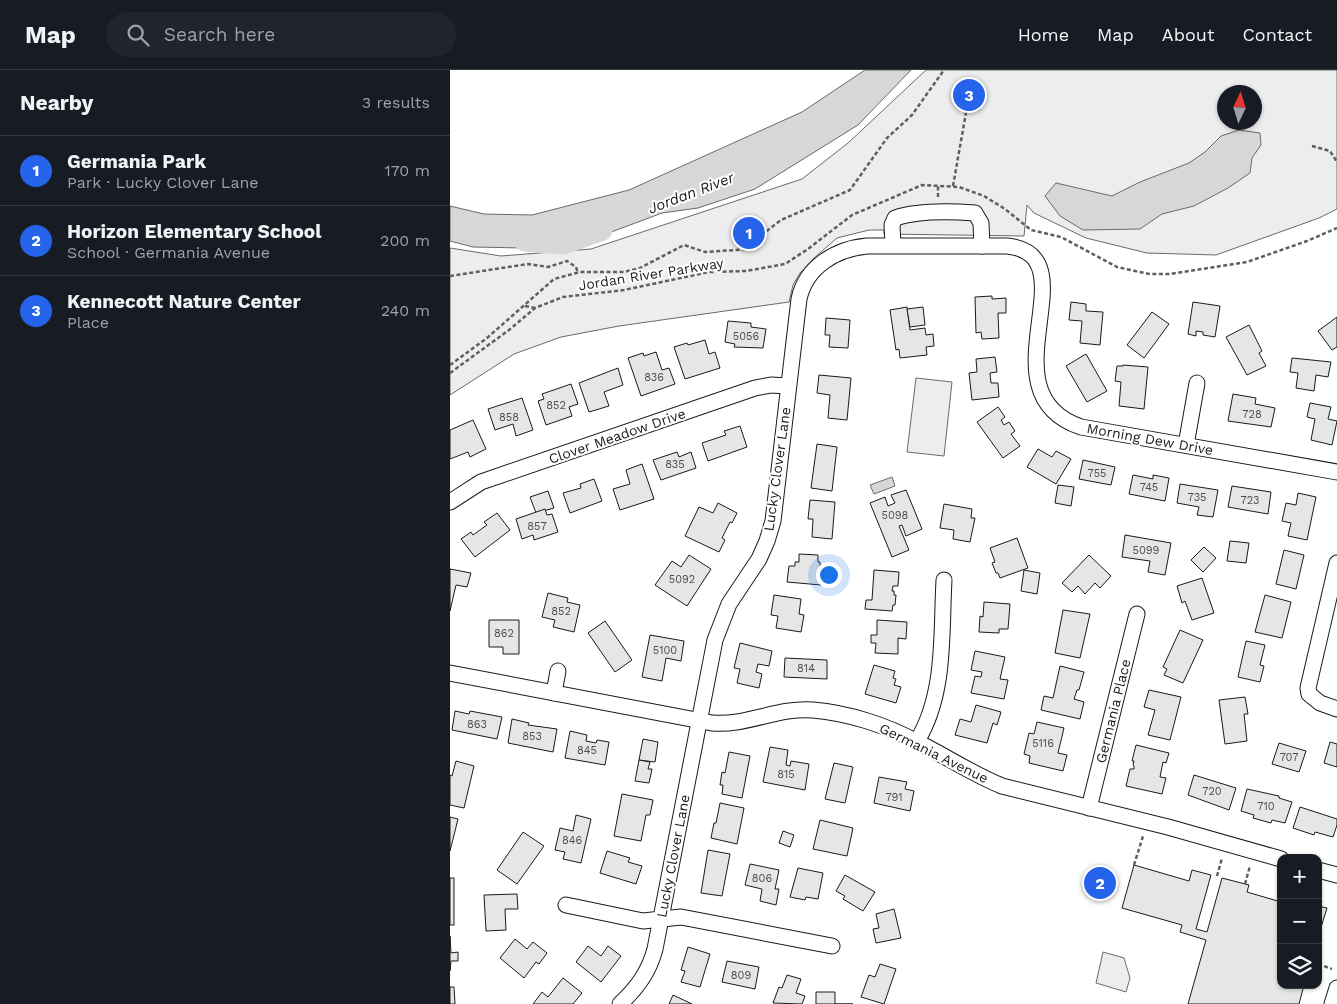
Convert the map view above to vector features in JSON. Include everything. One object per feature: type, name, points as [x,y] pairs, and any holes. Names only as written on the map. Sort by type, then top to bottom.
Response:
[{"type":"street","points":[[893,246],[892,224],[895,218],[908,214],[962,212],[974,213],[982,223],[982,246]]},
{"type":"street","name":"Lucky Clover Lane","points":[[620,1004],[636,988],[650,965],[655,949],[712,651],[721,621],[734,595],[759,559],[770,532],[776,498],[801,290],[812,272],[828,258],[846,250],[867,246],[1006,246],[1019,248]]},
{"type":"street","name":"Morning Dew Drive","points":[[1019,248],[1031,255],[1042,275],[1036,373],[1040,390],[1048,404],[1067,420],[1081,426],[1337,472]]},
{"type":"street","points":[[1186,445],[1197,383]]},
{"type":"street","name":"Clover Meadow Drive","points":[[450,502],[468,489],[488,480],[756,388],[771,385],[788,386]]},
{"type":"street","points":[[1337,562],[1308,688],[1309,694],[1313,699],[1337,709]]},
{"type":"street","points":[[917,741],[929,717],[937,686],[944,580]]},
{"type":"street","name":"Germania Place","points":[[1090,808],[1137,614]]},
{"type":"street","points":[[554,693],[558,671]]},
{"type":"street","name":"Germania Avenue","points":[[450,673],[719,723],[734,723],[784,710],[814,710],[870,722],[917,741],[976,774],[1002,786],[1168,827],[1277,858]]},
{"type":"street","points":[[1322,871],[1337,876]]},
{"type":"street","points":[[566,905],[643,921],[681,917],[832,946]]},
{"type":"street","points":[[1332,1004],[1337,988]]},
{"type":"path","points":[[450,365],[487,338],[554,279],[578,273],[624,272],[640,268],[684,245],[705,252],[751,250],[768,230],[781,220],[850,190],[887,138],[912,115],[944,70]]},
{"type":"path","points":[[953,186],[967,107]]},
{"type":"path","points":[[1312,146],[1330,151],[1337,162]]},
{"type":"path","name":"Jordan River Parkway","points":[[450,373],[536,308],[563,297],[624,290],[709,272],[746,271],[784,264],[808,249],[852,215],[922,186],[953,186],[984,196],[1005,209],[1031,230],[1061,238],[1117,267],[1149,274],[1170,274],[1247,262],[1337,228]]},
{"type":"path","points":[[450,276],[528,264],[548,267],[567,261],[576,267],[578,273]]},
{"type":"path","points":[[525,306],[536,308]]},
{"type":"path","points":[[1134,865],[1143,836]]},
{"type":"path","points":[[1217,876],[1222,858]]},
{"type":"path","points":[[1245,884],[1250,866]]},
{"type":"path","points":[[1322,965],[1332,969]]},
{"type":"shaded area","points":[[926,70],[1337,70],[1337,209],[1319,218],[1216,255],[1147,253],[1086,238],[1034,213],[1027,205],[1024,236],[884,234],[884,230],[869,230],[837,238],[814,258],[800,273],[793,285],[789,302],[619,326],[561,337],[514,354],[450,395],[450,248],[501,256],[591,249],[802,179],[848,143]]},
{"type":"shaded area","points":[[916,378],[952,382],[944,456],[907,452]]},
{"type":"shaded area","points":[[1103,952],[1124,958],[1130,978],[1126,992],[1096,983]]},
{"type":"water","points":[[865,70],[911,70],[858,125],[755,189],[698,208],[662,213],[606,234],[523,248],[473,247],[450,241],[450,206],[484,214],[532,215],[629,190],[802,112]]},
{"type":"water","points":[[1239,130],[1260,133],[1261,145],[1252,158],[1250,173],[1228,188],[1194,206],[1162,214],[1140,229],[1083,230],[1060,216],[1045,196],[1056,183],[1112,196],[1140,182],[1189,163],[1205,152],[1221,136]]},
{"type":"water","points":[[892,477],[895,486],[874,494],[870,485]]},
{"type":"building","points":[[959,81],[984,86],[979,110],[955,105]]},
{"type":"building","points":[[992,296],[992,299],[1006,298],[1006,313],[998,313],[999,338],[982,339],[981,332],[976,333],[975,297]]},
{"type":"building","points":[[1071,302],[1086,304],[1086,311],[1103,312],[1100,345],[1080,343],[1082,321],[1069,320]]},
{"type":"building","points":[[1193,302],[1220,306],[1215,337],[1203,335],[1203,332],[1196,331],[1196,336],[1188,334]]},
{"type":"building","points":[[907,307],[910,330],[925,328],[926,335],[933,334],[934,346],[926,347],[927,355],[900,358],[899,349],[896,350],[890,310]]},
{"type":"building","points":[[923,307],[925,325],[910,327],[907,309]]},
{"type":"building","points":[[1152,312],[1169,324],[1144,358],[1127,345]]},
{"type":"building","points":[[1337,317],[1337,347],[1332,350],[1318,331]]},
{"type":"building","points":[[826,318],[850,320],[848,348],[829,347],[830,335],[825,335]]},
{"type":"building","points":[[728,321],[751,323],[751,327],[766,329],[763,348],[734,347],[735,344],[725,342]]},
{"type":"building","points":[[1249,325],[1262,351],[1259,353],[1266,366],[1247,375],[1226,337]]},
{"type":"building","points":[[705,340],[709,354],[715,352],[720,368],[685,379],[674,347]]},
{"type":"building","points":[[656,352],[662,370],[669,368],[675,384],[641,396],[628,358],[643,353],[644,356]]},
{"type":"building","points":[[1086,354],[1107,391],[1087,402],[1066,366]]},
{"type":"building","points":[[995,357],[997,372],[990,373],[991,383],[998,383],[999,397],[972,400],[969,373],[977,372],[976,359]]},
{"type":"building","points":[[1292,358],[1331,362],[1328,377],[1316,375],[1314,391],[1296,388],[1298,373],[1290,372]]},
{"type":"building","points":[[1117,366],[1148,367],[1144,409],[1119,406],[1121,382],[1115,381]]},
{"type":"building","points":[[618,368],[623,385],[604,392],[609,406],[589,412],[579,383]]},
{"type":"building","points":[[819,375],[851,378],[847,420],[828,418],[830,395],[817,393]]},
{"type":"building","points":[[571,384],[578,404],[569,407],[572,416],[546,425],[538,401],[544,399],[542,394]]},
{"type":"building","points":[[1233,394],[1256,398],[1255,404],[1275,408],[1271,427],[1228,421]]},
{"type":"building","points":[[522,398],[533,430],[516,436],[513,424],[495,430],[488,409]]},
{"type":"building","points":[[1310,403],[1331,407],[1328,419],[1337,421],[1332,445],[1311,440],[1315,419],[1307,417]]},
{"type":"building","points":[[998,407],[1005,417],[1001,420],[1004,425],[1009,422],[1015,431],[1011,434],[1020,446],[1003,458],[977,422]]},
{"type":"building","points":[[473,420],[486,449],[470,457],[468,452],[450,459],[450,430]]},
{"type":"building","points":[[740,426],[747,447],[708,461],[702,443],[726,435],[724,431]]},
{"type":"building","points":[[817,444],[837,447],[832,491],[811,488]]},
{"type":"building","points":[[1038,449],[1052,457],[1056,451],[1071,459],[1056,484],[1027,467]]},
{"type":"building","points":[[677,452],[679,457],[691,452],[696,468],[661,480],[653,460]]},
{"type":"building","points":[[1083,460],[1115,467],[1111,485],[1079,479]]},
{"type":"building","points":[[642,464],[654,499],[620,510],[613,489],[630,484],[626,470]]},
{"type":"building","points":[[1133,475],[1153,479],[1153,475],[1169,478],[1165,501],[1129,494]]},
{"type":"building","points":[[594,479],[602,501],[570,513],[563,493],[581,488],[580,484]]},
{"type":"building","points":[[1180,484],[1218,490],[1213,517],[1197,515],[1199,507],[1177,503]]},
{"type":"building","points":[[1058,485],[1074,487],[1071,506],[1055,503]]},
{"type":"building","points":[[1232,486],[1271,492],[1268,514],[1228,507]]},
{"type":"building","points":[[906,490],[922,529],[906,536],[902,525],[899,526],[909,550],[892,557],[870,503],[885,497],[888,506],[895,503],[891,495]]},
{"type":"building","points":[[548,491],[554,508],[536,513],[530,497]]},
{"type":"building","points":[[1298,493],[1316,497],[1307,540],[1288,536],[1291,523],[1282,521],[1286,503],[1296,505]]},
{"type":"building","points":[[810,500],[835,502],[832,539],[812,537],[813,519],[808,519]]},
{"type":"building","points":[[718,503],[737,513],[722,538],[725,540],[719,552],[685,536],[699,507],[713,513]]},
{"type":"building","points":[[944,504],[972,509],[971,518],[975,518],[970,542],[953,539],[954,530],[940,528]]},
{"type":"building","points":[[545,509],[547,515],[552,514],[558,532],[534,540],[533,535],[522,539],[516,519]]},
{"type":"building","points":[[497,513],[510,530],[475,557],[461,539],[471,532],[473,535],[487,525],[484,522]]},
{"type":"building","points":[[1125,535],[1171,543],[1165,575],[1148,572],[1150,561],[1122,557]]},
{"type":"building","points":[[1017,538],[1028,568],[1000,578],[992,563],[995,562],[990,548]]},
{"type":"building","points":[[1230,541],[1249,543],[1246,563],[1227,561]]},
{"type":"building","points":[[1204,547],[1216,558],[1203,572],[1191,560]]},
{"type":"building","points":[[1284,550],[1304,555],[1296,589],[1276,584]]},
{"type":"building","points":[[799,554],[818,555],[820,569],[823,570],[821,585],[787,582],[789,566],[795,566],[795,562],[799,562]]},
{"type":"building","points":[[689,555],[711,569],[687,606],[655,585],[672,561],[681,567]]},
{"type":"building","points":[[1089,555],[1111,576],[1100,588],[1095,583],[1085,594],[1078,586],[1072,592],[1062,583]]},
{"type":"building","points":[[450,569],[471,573],[467,587],[456,585],[450,611]]},
{"type":"building","points":[[874,570],[899,572],[898,586],[893,586],[892,591],[896,595],[892,611],[865,609],[866,600],[872,600]]},
{"type":"building","points":[[1024,570],[1040,573],[1037,594],[1021,591]]},
{"type":"building","points":[[1202,578],[1214,613],[1192,620],[1185,601],[1182,603],[1177,586]]},
{"type":"building","points":[[548,593],[568,598],[567,602],[580,605],[574,632],[553,627],[555,620],[542,617]]},
{"type":"building","points":[[774,595],[801,599],[799,614],[804,615],[801,632],[776,628],[778,616],[771,615]]},
{"type":"building","points":[[1265,595],[1291,602],[1282,638],[1255,632]]},
{"type":"building","points":[[984,602],[1010,604],[1008,629],[999,629],[999,633],[979,632],[980,616],[983,617]]},
{"type":"building","points":[[1063,610],[1090,614],[1080,658],[1055,653]]},
{"type":"building","points":[[489,620],[519,620],[519,654],[503,654],[503,647],[489,647]]},
{"type":"building","points":[[877,620],[907,622],[906,639],[898,638],[898,654],[875,653],[876,643],[871,643],[871,635],[877,635]]},
{"type":"building","points":[[605,621],[632,660],[615,672],[588,633]]},
{"type":"building","points":[[1180,630],[1203,640],[1183,683],[1164,675],[1167,669],[1163,667]]},
{"type":"building","points":[[650,635],[684,641],[681,661],[666,658],[662,681],[642,677]]},
{"type":"building","points":[[1246,641],[1265,645],[1260,665],[1264,666],[1260,682],[1238,677]]},
{"type":"building","points":[[740,643],[772,651],[769,666],[758,664],[756,672],[762,674],[759,688],[737,683],[740,669],[734,668]]},
{"type":"building","points":[[975,651],[1005,657],[1000,679],[1008,680],[1004,699],[971,693],[975,676],[981,677],[982,672],[971,670]]},
{"type":"building","points":[[785,658],[827,660],[827,679],[784,677]]},
{"type":"building","points":[[874,665],[895,671],[893,678],[896,679],[894,685],[901,687],[896,703],[865,694]]},
{"type":"building","points":[[1060,666],[1084,672],[1079,690],[1077,690],[1074,699],[1084,702],[1080,719],[1041,710],[1044,696],[1053,698]]},
{"type":"building","points":[[1149,690],[1181,697],[1170,740],[1148,735],[1155,710],[1144,707]]},
{"type":"building","points":[[1245,697],[1248,714],[1244,714],[1247,741],[1225,744],[1219,700]]},
{"type":"building","points":[[976,705],[1001,712],[997,725],[993,723],[987,743],[955,735],[960,719],[971,722]]},
{"type":"building","points":[[455,711],[469,714],[470,711],[502,717],[497,739],[452,730]]},
{"type":"building","points":[[512,719],[529,723],[528,725],[557,729],[553,752],[508,743]]},
{"type":"building","points":[[1037,722],[1064,728],[1058,753],[1067,755],[1063,771],[1029,763],[1030,756],[1024,754],[1029,733],[1034,734]]},
{"type":"building","points":[[570,731],[587,735],[586,741],[596,743],[597,740],[609,742],[605,765],[565,758]]},
{"type":"building","points":[[643,739],[658,742],[655,762],[639,760]]},
{"type":"building","points":[[1330,742],[1337,744],[1337,767],[1324,763]]},
{"type":"building","points":[[1279,743],[1306,751],[1299,772],[1272,764]]},
{"type":"building","points":[[1136,745],[1169,753],[1166,763],[1163,762],[1160,777],[1166,778],[1162,794],[1126,786],[1130,769],[1134,769],[1134,761],[1132,761]]},
{"type":"building","points":[[770,747],[788,750],[786,765],[790,766],[791,761],[809,764],[805,790],[763,782]]},
{"type":"building","points":[[729,752],[750,756],[742,798],[722,794],[723,785],[720,785],[722,772],[725,773]]},
{"type":"building","points":[[639,760],[650,762],[648,769],[652,769],[649,783],[635,781]]},
{"type":"building","points":[[456,761],[474,766],[464,808],[450,805],[450,775],[452,776]]},
{"type":"building","points":[[834,763],[853,767],[845,803],[825,799]]},
{"type":"building","points":[[1194,775],[1236,788],[1229,810],[1188,795]]},
{"type":"building","points":[[879,777],[907,782],[905,789],[914,791],[910,811],[874,803]]},
{"type":"building","points":[[1247,789],[1279,796],[1279,798],[1292,802],[1285,823],[1272,820],[1271,823],[1253,818],[1254,815],[1241,811]]},
{"type":"building","points":[[622,794],[653,800],[650,815],[646,815],[641,841],[614,836]]},
{"type":"building","points":[[720,803],[744,808],[737,844],[711,838]]},
{"type":"building","points":[[1300,807],[1337,819],[1333,837],[1315,832],[1314,835],[1293,828]]},
{"type":"building","points":[[576,815],[591,819],[581,863],[563,859],[565,852],[555,850],[560,828],[573,831]]},
{"type":"building","points":[[450,817],[458,819],[450,851]]},
{"type":"building","points":[[820,820],[853,828],[847,856],[813,849]]},
{"type":"building","points":[[783,831],[794,835],[790,847],[779,843]]},
{"type":"building","points":[[523,832],[544,846],[517,884],[497,870]]},
{"type":"building","points":[[708,850],[730,854],[722,896],[701,893]]},
{"type":"building","points":[[607,851],[630,858],[628,862],[642,866],[636,884],[600,873]]},
{"type":"building","points":[[750,864],[779,870],[775,889],[779,889],[776,905],[760,901],[762,889],[745,885]]},
{"type":"building","points":[[1134,865],[1189,881],[1192,870],[1211,875],[1196,929],[1207,932],[1222,878],[1249,885],[1247,892],[1277,901],[1277,989],[1303,989],[1299,1004],[1188,1004],[1206,940],[1180,932],[1182,925],[1122,908]]},
{"type":"building","points":[[798,868],[823,873],[818,899],[806,897],[805,900],[790,897]]},
{"type":"building","points":[[845,875],[875,892],[863,911],[843,899],[845,896],[836,891]]},
{"type":"building","points":[[450,878],[454,878],[454,925],[450,925]]},
{"type":"building","points":[[517,894],[518,909],[505,909],[506,930],[486,931],[484,895]]},
{"type":"building","points":[[1322,907],[1327,908],[1322,924]]},
{"type":"building","points":[[894,909],[901,938],[876,943],[873,929],[879,928],[876,914]]},
{"type":"building","points":[[450,936],[451,953],[458,952],[458,961],[451,961],[450,971]]},
{"type":"building","points":[[515,939],[527,949],[533,942],[547,953],[539,964],[536,962],[524,978],[500,958]]},
{"type":"building","points":[[588,946],[601,956],[608,946],[621,956],[601,982],[576,962]]},
{"type":"building","points":[[688,947],[710,954],[700,987],[681,982],[685,971],[681,970]]},
{"type":"building","points":[[727,961],[759,967],[755,989],[722,982]]},
{"type":"building","points":[[880,964],[896,969],[884,1004],[861,997],[869,975],[875,977]]},
{"type":"building","points":[[787,975],[801,979],[796,993],[805,996],[802,1004],[773,1003],[779,987],[782,988]]},
{"type":"building","points":[[563,978],[582,993],[573,1004],[533,1004],[542,992],[548,997]]},
{"type":"building","points":[[450,987],[454,987],[455,1004],[450,1004]]},
{"type":"building","points":[[816,992],[835,992],[835,1004],[816,1004]]},
{"type":"building","points":[[673,995],[692,1004],[669,1004]]},
{"type":"waterway","name":"Jordan River","points":[[525,239],[563,242],[600,229]]},
{"type":"place","name":"Kennecott Nature Center","points":[[969,95]]},
{"type":"place","name":"Germania Park","points":[[749,233]]},
{"type":"place","name":"Horizon Elementary School","points":[[1100,883]]}]
